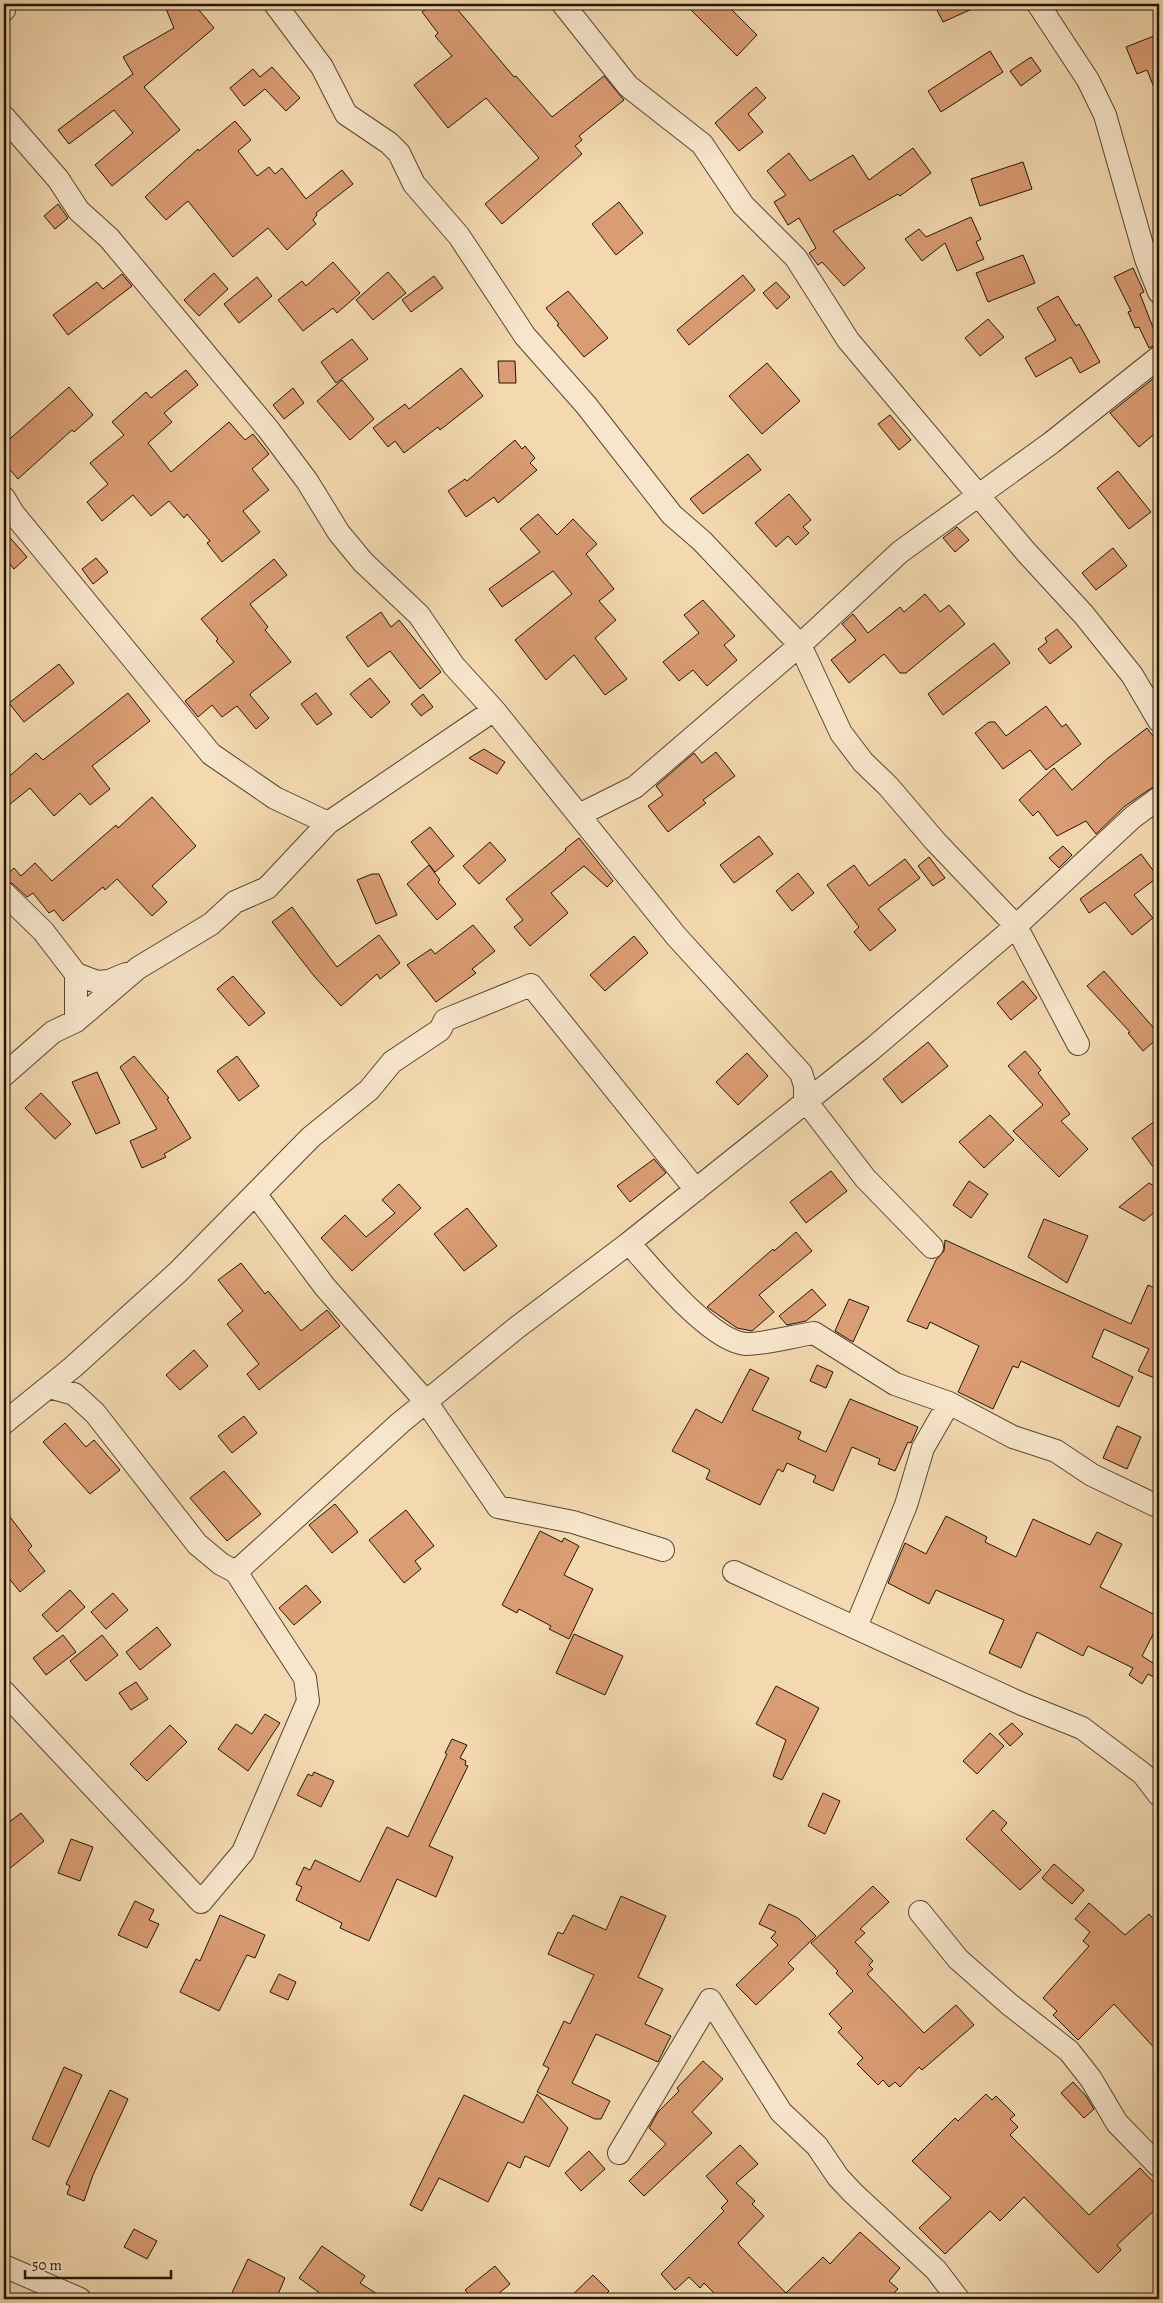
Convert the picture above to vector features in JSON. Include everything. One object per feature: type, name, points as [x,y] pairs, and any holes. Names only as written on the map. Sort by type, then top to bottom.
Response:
[{"type":"street","points":[[4,10],[5,4]]},
{"type":"street","points":[[275,4],[322,67],[346,114],[389,144],[398,153],[414,184],[459,236],[525,336],[586,406],[672,514],[702,541],[800,645],[841,733],[863,762],[888,786],[935,840],[1016,926],[1078,1044]]},
{"type":"street","points":[[562,4],[628,86],[702,144],[743,205],[796,258],[848,340],[980,494],[1026,552],[1084,615],[1126,668],[1159,722]]},
{"type":"street","points":[[1038,4],[1088,80],[1105,115],[1146,259],[1159,292]]},
{"type":"street","points":[[4,117],[58,179],[79,211],[121,253],[268,429],[307,481],[339,533],[364,562],[419,615],[454,666],[494,710],[676,936],[801,1073],[805,1086],[805,1100],[865,1178],[932,1247]]},
{"type":"street","points":[[579,815],[635,787],[800,645],[900,552],[1051,443],[1159,357]]},
{"type":"street","points":[[4,498],[13,513],[210,754],[276,798],[328,823]]},
{"type":"street","points":[[4,893],[43,931],[76,974],[97,982],[109,981],[138,968],[211,924],[234,902],[267,888],[328,823],[494,710]]},
{"type":"street","points":[[236,1572],[400,1423],[515,1329],[629,1243],[805,1100],[872,1049],[1016,926],[1133,817],[1159,798]]},
{"type":"street","points":[[4,1075],[53,1032],[76,1021],[138,968]]},
{"type":"street","points":[[76,974],[76,1021]]},
{"type":"street","points":[[4,1423],[73,1367],[178,1272],[312,1137],[370,1090],[392,1062],[440,1030],[445,1020],[531,985],[696,1190]]},
{"type":"street","points":[[801,1073],[833,1078]]},
{"type":"street","points":[[256,1195],[324,1287],[427,1402],[498,1507],[573,1522],[663,1550]]},
{"type":"street","points":[[629,1243],[686,1307],[719,1333],[745,1344],[814,1333],[895,1384],[949,1403],[1013,1437],[1056,1451],[1092,1476],[1159,1507]]},
{"type":"street","points":[[73,1367],[74,1394]]},
{"type":"street","points":[[4,1692],[201,1902],[243,1852],[308,1701],[305,1678],[236,1572],[220,1564],[197,1544],[95,1413],[74,1394],[49,1387]]},
{"type":"street","points":[[856,1627],[906,1505],[924,1448],[949,1403]]},
{"type":"street","points":[[734,1572],[1022,1704],[1082,1728],[1143,1774],[1159,1795]]},
{"type":"street","points":[[920,1912],[958,1959],[1009,2004],[1069,2051],[1091,2079],[1117,2123],[1159,2166]]},
{"type":"street","points":[[619,2153],[710,2000],[782,2112],[817,2146],[838,2177],[853,2193],[936,2270],[958,2299]]},
{"type":"street","points":[[4,2266],[80,2299]]},
{"type":"building","points":[[164,4],[194,4],[214,28],[144,87],[180,130],[112,186],[95,165],[133,133],[114,110],[69,144],[58,130],[133,74],[123,57],[174,28]]},
{"type":"building","points":[[433,4],[453,4],[514,77],[516,76],[552,117],[604,76],[624,100],[579,136],[582,140],[575,146],[582,154],[502,224],[485,204],[539,158],[486,98],[448,128],[414,85],[452,56],[435,36],[438,33],[422,12]]},
{"type":"building","points":[[685,4],[726,4],[757,35],[737,56]]},
{"type":"building","points":[[934,4],[983,4],[943,22]]},
{"type":"building","points":[[1159,34],[1159,100],[1147,70],[1137,74],[1126,47]]},
{"type":"building","points":[[990,51],[1003,72],[941,112],[928,91]]},
{"type":"building","points":[[1031,57],[1041,71],[1021,86],[1010,71]]},
{"type":"building","points":[[272,67],[300,98],[286,111],[265,89],[244,106],[230,88],[253,69],[260,77]]},
{"type":"building","points":[[756,87],[766,98],[748,114],[763,132],[739,151],[715,123]]},
{"type":"building","points":[[235,121],[251,140],[238,151],[257,176],[269,167],[275,174],[282,168],[306,199],[342,170],[353,184],[316,213],[317,215],[313,220],[316,224],[287,250],[268,228],[233,257],[188,201],[166,220],[145,197],[198,149],[199,151]]},
{"type":"building","points":[[913,148],[931,173],[900,196],[898,194],[833,231],[865,268],[844,286],[822,262],[818,265],[809,253],[816,248],[799,218],[788,225],[774,202],[786,195],[767,171],[789,153],[810,181],[853,155],[869,180]]},
{"type":"building","points":[[1023,162],[1032,189],[980,206],[971,179]]},
{"type":"building","points":[[619,202],[643,233],[616,255],[592,224]]},
{"type":"building","points":[[58,204],[68,218],[55,229],[44,216]]},
{"type":"building","points":[[971,217],[981,239],[976,242],[984,259],[957,271],[945,243],[922,261],[905,239],[919,229],[926,237]]},
{"type":"building","points":[[1023,255],[1035,283],[988,302],[976,273]]},
{"type":"building","points":[[333,262],[360,293],[337,313],[333,308],[303,331],[278,300],[302,281],[306,286]]},
{"type":"building","points":[[1133,268],[1144,292],[1140,294],[1159,343],[1149,348],[1139,327],[1135,328],[1128,312],[1131,311],[1114,277]]},
{"type":"building","points":[[388,272],[406,293],[373,320],[356,300]]},
{"type":"building","points":[[214,273],[228,289],[199,316],[184,300]]},
{"type":"building","points":[[122,274],[132,286],[68,335],[53,315],[97,282],[103,289]]},
{"type":"building","points":[[743,275],[755,290],[689,345],[677,330]]},
{"type":"building","points":[[434,276],[443,288],[411,312],[402,300]]},
{"type":"building","points":[[257,277],[272,296],[239,323],[224,304]]},
{"type":"building","points":[[776,282],[790,297],[777,309],[763,293]]},
{"type":"building","points":[[568,291],[608,338],[584,357],[557,325],[559,324],[546,308]]},
{"type":"building","points":[[1058,296],[1076,326],[1079,324],[1100,362],[1080,373],[1071,357],[1036,377],[1025,358],[1056,340],[1037,308]]},
{"type":"building","points":[[988,319],[1004,337],[980,356],[965,338]]},
{"type":"building","points":[[352,339],[368,359],[336,383],[321,362]]},
{"type":"building","points":[[498,361],[515,361],[516,383],[499,383]]},
{"type":"building","points":[[767,363],[800,401],[762,434],[729,396]]},
{"type":"building","points":[[461,368],[483,396],[440,430],[438,427],[404,453],[395,441],[388,447],[373,428],[405,404],[409,409]]},
{"type":"building","points":[[186,370],[198,385],[164,413],[172,422],[148,443],[171,472],[229,422],[245,440],[253,434],[269,454],[252,469],[269,490],[243,511],[260,532],[222,562],[207,543],[210,541],[187,514],[184,518],[169,501],[151,516],[133,495],[102,521],[87,502],[108,484],[90,463],[124,435],[112,422],[146,392],[151,398]]},
{"type":"building","points":[[1159,374],[1159,430],[1139,447],[1110,413]]},
{"type":"building","points":[[342,380],[374,419],[350,440],[317,401]]},
{"type":"building","points":[[69,387],[93,415],[74,432],[72,430],[18,479],[4,463],[4,444]]},
{"type":"building","points":[[293,388],[304,403],[284,419],[273,405]]},
{"type":"building","points":[[890,415],[911,440],[899,450],[878,424]]},
{"type":"building","points":[[515,440],[522,449],[525,446],[535,458],[530,463],[537,470],[498,503],[494,497],[466,517],[448,491],[465,479],[467,481]]},
{"type":"building","points":[[748,454],[761,470],[703,514],[690,499]]},
{"type":"building","points":[[1118,471],[1151,512],[1129,529],[1097,488]]},
{"type":"building","points":[[789,494],[811,520],[803,527],[809,533],[796,545],[788,536],[776,547],[755,523]]},
{"type":"building","points":[[538,514],[557,535],[573,519],[597,544],[586,554],[614,589],[599,601],[616,620],[595,638],[627,679],[605,695],[574,655],[546,680],[515,640],[572,594],[553,571],[502,607],[489,589],[540,552],[520,529]]},
{"type":"building","points":[[957,527],[969,540],[955,552],[943,538]]},
{"type":"building","points":[[4,531],[27,557],[14,569],[4,557]]},
{"type":"building","points":[[1113,548],[1127,566],[1096,590],[1082,573]]},
{"type":"building","points":[[96,558],[108,572],[93,584],[82,569]]},
{"type":"building","points":[[274,559],[287,575],[250,604],[268,627],[265,630],[291,662],[250,695],[269,718],[256,729],[237,706],[222,717],[212,705],[198,717],[185,701],[234,662],[201,619]]},
{"type":"building","points":[[925,594],[940,612],[949,605],[965,624],[906,673],[900,673],[884,654],[849,683],[831,660],[856,640],[842,624],[853,614],[868,633],[900,607],[904,612]]},
{"type":"building","points":[[703,600],[735,636],[724,645],[737,660],[707,686],[693,670],[679,681],[663,662],[699,633],[684,615]]},
{"type":"building","points":[[381,612],[391,627],[399,620],[441,672],[420,689],[390,651],[368,667],[346,637]]},
{"type":"building","points":[[1057,629],[1072,647],[1050,664],[1038,649],[1047,642],[1045,638]]},
{"type":"building","points":[[994,643],[1010,663],[943,715],[928,694]]},
{"type":"building","points":[[59,664],[74,683],[24,722],[9,703]]},
{"type":"building","points":[[370,678],[390,702],[371,718],[350,694]]},
{"type":"building","points":[[128,693],[150,721],[92,766],[110,789],[90,805],[80,793],[54,816],[30,788],[4,809],[4,781],[36,753],[43,760]]},
{"type":"building","points":[[316,693],[332,714],[317,725],[301,704]]},
{"type":"building","points":[[423,694],[433,707],[421,716],[411,704]]},
{"type":"building","points":[[1046,706],[1062,727],[1066,724],[1081,744],[1046,770],[1030,750],[1003,769],[975,733],[989,722],[995,722],[1006,736]]},
{"type":"building","points":[[1147,728],[1159,744],[1159,783],[1125,806],[1096,834],[1086,821],[1057,836],[1038,811],[1033,816],[1019,800],[1054,768],[1072,790],[1108,758]]},
{"type":"building","points":[[484,749],[505,762],[497,774],[469,758]]},
{"type":"building","points":[[716,752],[735,776],[703,800],[706,803],[668,832],[648,806],[663,795],[656,786],[694,753],[702,763]]},
{"type":"building","points":[[152,797],[196,846],[152,886],[167,902],[152,916],[117,879],[105,890],[103,887],[63,921],[54,910],[49,913],[33,893],[27,897],[13,884],[4,880],[4,877],[14,868],[21,876],[35,863],[52,881],[116,825],[118,828]]},
{"type":"building","points":[[430,827],[454,856],[435,872],[411,842]]},
{"type":"building","points":[[759,836],[773,854],[734,883],[720,865]]},
{"type":"building","points":[[579,838],[613,881],[607,887],[584,866],[551,893],[568,913],[530,946],[514,927],[523,920],[506,899]]},
{"type":"building","points":[[490,842],[506,860],[479,884],[463,866]]},
{"type":"building","points":[[1063,846],[1072,855],[1059,868],[1049,858]]},
{"type":"building","points":[[1141,854],[1158,877],[1134,895],[1153,918],[1132,935],[1105,902],[1089,913],[1080,899]]},
{"type":"building","points":[[929,857],[945,878],[933,886],[918,866]]},
{"type":"building","points":[[905,859],[920,878],[878,909],[896,930],[870,951],[854,932],[859,927],[827,885],[854,865],[869,886]]},
{"type":"building","points":[[429,865],[440,880],[438,882],[456,904],[437,920],[407,884]]},
{"type":"building","points":[[798,873],[814,893],[792,911],[776,891]]},
{"type":"building","points":[[372,874],[379,874],[397,915],[376,924],[357,880]]},
{"type":"building","points":[[292,907],[337,967],[379,935],[400,963],[380,979],[377,974],[341,1006],[314,976],[272,922]]},
{"type":"building","points":[[473,925],[495,951],[472,969],[476,973],[436,1002],[407,965],[431,949],[435,954]]},
{"type":"building","points":[[634,936],[648,953],[605,991],[590,975]]},
{"type":"building","points":[[1104,971],[1159,1034],[1159,1037],[1143,1051],[1128,1033],[1130,1032],[1087,986]]},
{"type":"building","points":[[233,976],[265,1013],[249,1026],[217,989]]},
{"type":"building","points":[[1023,981],[1037,998],[1011,1020],[997,1003]]},
{"type":"building","points":[[928,1042],[948,1066],[902,1103],[883,1079]]},
{"type":"building","points":[[1025,1051],[1041,1070],[1038,1073],[1070,1114],[1061,1121],[1088,1149],[1059,1177],[1013,1131],[1043,1105],[1008,1066]]},
{"type":"building","points":[[747,1053],[768,1076],[738,1105],[716,1082]]},
{"type":"building","points":[[134,1056],[169,1098],[167,1099],[191,1138],[164,1154],[166,1157],[142,1168],[130,1141],[157,1129],[120,1067]]},
{"type":"building","points":[[237,1056],[259,1086],[239,1101],[217,1071]]},
{"type":"building","points":[[97,1072],[120,1123],[96,1134],[72,1082]]},
{"type":"building","points":[[41,1093],[71,1124],[55,1139],[25,1108]]},
{"type":"building","points":[[990,1115],[1014,1140],[984,1168],[959,1142]]},
{"type":"building","points":[[1159,1118],[1159,1175],[1132,1138]]},
{"type":"building","points":[[654,1159],[666,1173],[630,1202],[617,1186]]},
{"type":"building","points":[[831,1171],[847,1191],[806,1223],[790,1202]]},
{"type":"building","points":[[969,1181],[988,1194],[971,1218],[953,1205]]},
{"type":"building","points":[[1149,1183],[1159,1189],[1159,1208],[1144,1221],[1119,1207]]},
{"type":"building","points":[[399,1184],[421,1208],[352,1271],[321,1238],[345,1215],[366,1237],[395,1213],[382,1200]]},
{"type":"building","points":[[467,1208],[497,1246],[464,1271],[434,1234]]},
{"type":"building","points":[[1044,1219],[1088,1236],[1067,1283],[1028,1257]]},
{"type":"building","points":[[796,1232],[812,1251],[759,1295],[774,1312],[752,1331],[737,1328],[707,1307],[773,1249],[774,1251]]},
{"type":"building","points":[[945,1240],[1131,1324],[1148,1285],[1159,1290],[1159,1380],[1138,1371],[1149,1349],[1104,1329],[1092,1357],[1133,1377],[1119,1407],[1021,1361],[1018,1368],[1013,1366],[993,1409],[958,1392],[979,1346],[930,1322],[927,1329],[907,1321],[936,1260],[944,1251]]},
{"type":"building","points":[[241,1263],[265,1294],[268,1291],[301,1331],[327,1310],[340,1326],[259,1390],[247,1374],[259,1364],[227,1324],[243,1311],[218,1280]]},
{"type":"building","points":[[812,1289],[826,1305],[806,1321],[787,1325],[779,1316]]},
{"type":"building","points":[[849,1299],[869,1307],[853,1342],[835,1331]]},
{"type":"building","points":[[194,1350],[208,1366],[180,1390],[166,1375]]},
{"type":"building","points":[[817,1365],[833,1372],[826,1388],[810,1381]]},
{"type":"building","points":[[750,1369],[769,1378],[752,1410],[801,1432],[798,1439],[826,1452],[850,1399],[918,1427],[911,1443],[908,1442],[895,1471],[878,1464],[880,1459],[852,1447],[833,1491],[813,1482],[816,1476],[787,1463],[783,1472],[778,1469],[760,1505],[706,1479],[710,1470],[672,1451],[696,1409],[722,1423]]},
{"type":"building","points":[[244,1416],[257,1433],[232,1453],[218,1436]]},
{"type":"building","points":[[65,1423],[86,1447],[94,1440],[120,1470],[90,1494],[43,1442]]},
{"type":"building","points":[[1117,1426],[1141,1437],[1127,1469],[1103,1458]]},
{"type":"building","points":[[224,1471],[261,1514],[227,1541],[190,1498]]},
{"type":"building","points":[[335,1504],[358,1532],[332,1553],[309,1525]]},
{"type":"building","points":[[4,1509],[32,1546],[28,1550],[45,1571],[20,1592],[4,1572]]},
{"type":"building","points":[[406,1510],[434,1546],[415,1561],[421,1569],[404,1583],[369,1540]]},
{"type":"building","points":[[946,1516],[987,1537],[985,1542],[1016,1557],[1033,1519],[1090,1545],[1097,1532],[1122,1544],[1100,1587],[1159,1617],[1159,1623],[1142,1656],[1159,1667],[1159,1680],[1148,1674],[1142,1684],[1129,1675],[1133,1668],[1088,1646],[1083,1656],[1037,1632],[1021,1668],[989,1653],[1004,1620],[936,1590],[929,1604],[888,1583],[905,1543],[926,1554]]},
{"type":"building","points":[[540,1531],[562,1542],[564,1538],[579,1546],[564,1575],[593,1589],[569,1639],[549,1629],[551,1626],[519,1609],[517,1613],[502,1605]]},
{"type":"building","points":[[306,1585],[321,1602],[294,1625],[279,1608]]},
{"type":"building","points":[[70,1590],[85,1607],[57,1632],[42,1615]]},
{"type":"building","points":[[113,1593],[128,1610],[106,1629],[91,1612]]},
{"type":"building","points":[[157,1627],[171,1645],[140,1670],[126,1652]]},
{"type":"building","points":[[574,1634],[623,1656],[605,1695],[556,1673]]},
{"type":"building","points":[[63,1635],[76,1652],[46,1675],[33,1658]]},
{"type":"building","points":[[102,1635],[118,1655],[86,1681],[70,1661]]},
{"type":"building","points":[[136,1682],[148,1699],[131,1710],[119,1693]]},
{"type":"building","points":[[776,1686],[819,1708],[782,1780],[773,1776],[786,1740],[756,1724]]},
{"type":"building","points":[[265,1714],[280,1723],[248,1771],[218,1749],[236,1724],[252,1734]]},
{"type":"building","points":[[1012,1723],[1023,1734],[1010,1746],[999,1734]]},
{"type":"building","points":[[170,1725],[187,1742],[147,1781],[130,1764]]},
{"type":"building","points":[[990,1733],[1004,1746],[977,1774],[963,1761]]},
{"type":"building","points":[[452,1739],[467,1745],[460,1758],[466,1761],[465,1765],[468,1766],[429,1846],[453,1857],[436,1897],[397,1879],[369,1941],[340,1928],[342,1923],[296,1900],[302,1887],[296,1884],[304,1867],[310,1870],[315,1860],[360,1882],[387,1827],[408,1837],[447,1754],[445,1753]]},
{"type":"building","points":[[314,1772],[334,1781],[321,1807],[297,1795],[308,1774],[312,1776]]},
{"type":"building","points":[[823,1793],[840,1801],[825,1834],[808,1826]]},
{"type":"building","points":[[993,1810],[1007,1823],[1001,1830],[1041,1870],[1020,1890],[966,1839]]},
{"type":"building","points":[[21,1813],[44,1841],[4,1873],[4,1826]]},
{"type":"building","points":[[71,1839],[93,1847],[80,1881],[58,1873]]},
{"type":"building","points":[[1054,1864],[1084,1890],[1072,1904],[1042,1878]]},
{"type":"building","points":[[873,1886],[889,1902],[860,1929],[865,1933],[855,1942],[873,1961],[869,1965],[873,1969],[867,1974],[924,2033],[956,2005],[974,2025],[922,2070],[919,2067],[900,2087],[895,2082],[889,2087],[883,2080],[878,2085],[857,2064],[863,2058],[838,2032],[842,2028],[829,2014],[853,1991],[836,1973],[838,1971],[811,1943]]},
{"type":"building","points":[[621,1896],[666,1916],[638,1977],[663,1989],[645,2024],[671,2036],[658,2062],[596,2034],[572,2083],[610,2101],[601,2119],[595,2119],[537,2092],[549,2068],[543,2065],[564,2021],[570,2024],[594,1975],[548,1954],[558,1932],[563,1934],[573,1915],[606,1930]]},
{"type":"building","points":[[135,1901],[154,1910],[149,1920],[159,1924],[147,1948],[118,1935]]},
{"type":"building","points":[[1089,1903],[1125,1935],[1149,1914],[1159,1926],[1159,2053],[1114,2004],[1078,2040],[1053,2015],[1057,2011],[1043,1998],[1089,1946],[1083,1941],[1090,1932],[1075,1919]]},
{"type":"building","points":[[769,1904],[798,1918],[816,1936],[788,1963],[794,1969],[756,2005],[736,1985],[778,1945],[771,1938],[776,1932],[759,1924]]},
{"type":"building","points":[[220,1915],[265,1935],[255,1958],[247,1955],[219,2011],[180,1992],[196,1959],[200,1961]]},
{"type":"building","points":[[279,1974],[296,1982],[288,2000],[270,1992]]},
{"type":"building","points":[[703,2061],[723,2079],[692,2112],[712,2133],[644,2196],[629,2181],[666,2144],[649,2128],[658,2112],[679,2091],[677,2088]]},
{"type":"building","points":[[64,2067],[82,2075],[49,2147],[32,2139]]},
{"type":"building","points":[[1073,2082],[1086,2096],[1094,2109],[1084,2118],[1061,2093]]},
{"type":"building","points":[[110,2090],[128,2099],[93,2175],[84,2201],[67,2194],[70,2186],[66,2184]]},
{"type":"building","points":[[537,2094],[568,2128],[549,2167],[525,2156],[520,2168],[508,2162],[488,2202],[439,2178],[422,2211],[410,2205],[464,2095],[523,2123]]},
{"type":"building","points":[[986,2094],[992,2100],[996,2096],[1015,2115],[1010,2119],[1018,2127],[1010,2135],[1089,2215],[1140,2168],[1159,2188],[1159,2206],[1117,2245],[1121,2250],[1098,2273],[1024,2197],[1000,2221],[990,2211],[945,2254],[919,2228],[951,2198],[912,2161],[955,2118],[958,2121]]},
{"type":"building","points":[[740,2145],[758,2164],[736,2183],[755,2201],[752,2204],[764,2216],[738,2243],[786,2293],[823,2257],[830,2264],[860,2232],[900,2268],[889,2281],[898,2289],[888,2299],[720,2299],[704,2283],[700,2288],[689,2277],[675,2290],[661,2274],[724,2211],[721,2208],[728,2201],[706,2176]]},
{"type":"building","points":[[589,2151],[605,2169],[581,2191],[565,2173]]},
{"type":"building","points":[[134,2229],[157,2241],[147,2259],[124,2247]]},
{"type":"building","points":[[322,2246],[365,2276],[360,2283],[385,2299],[328,2299],[299,2278]]},
{"type":"building","points":[[248,2259],[285,2278],[276,2299],[229,2299]]},
{"type":"building","points":[[495,2266],[510,2284],[492,2299],[473,2299],[465,2290]]},
{"type":"building","points":[[593,2275],[609,2291],[601,2299],[568,2299]]}]
